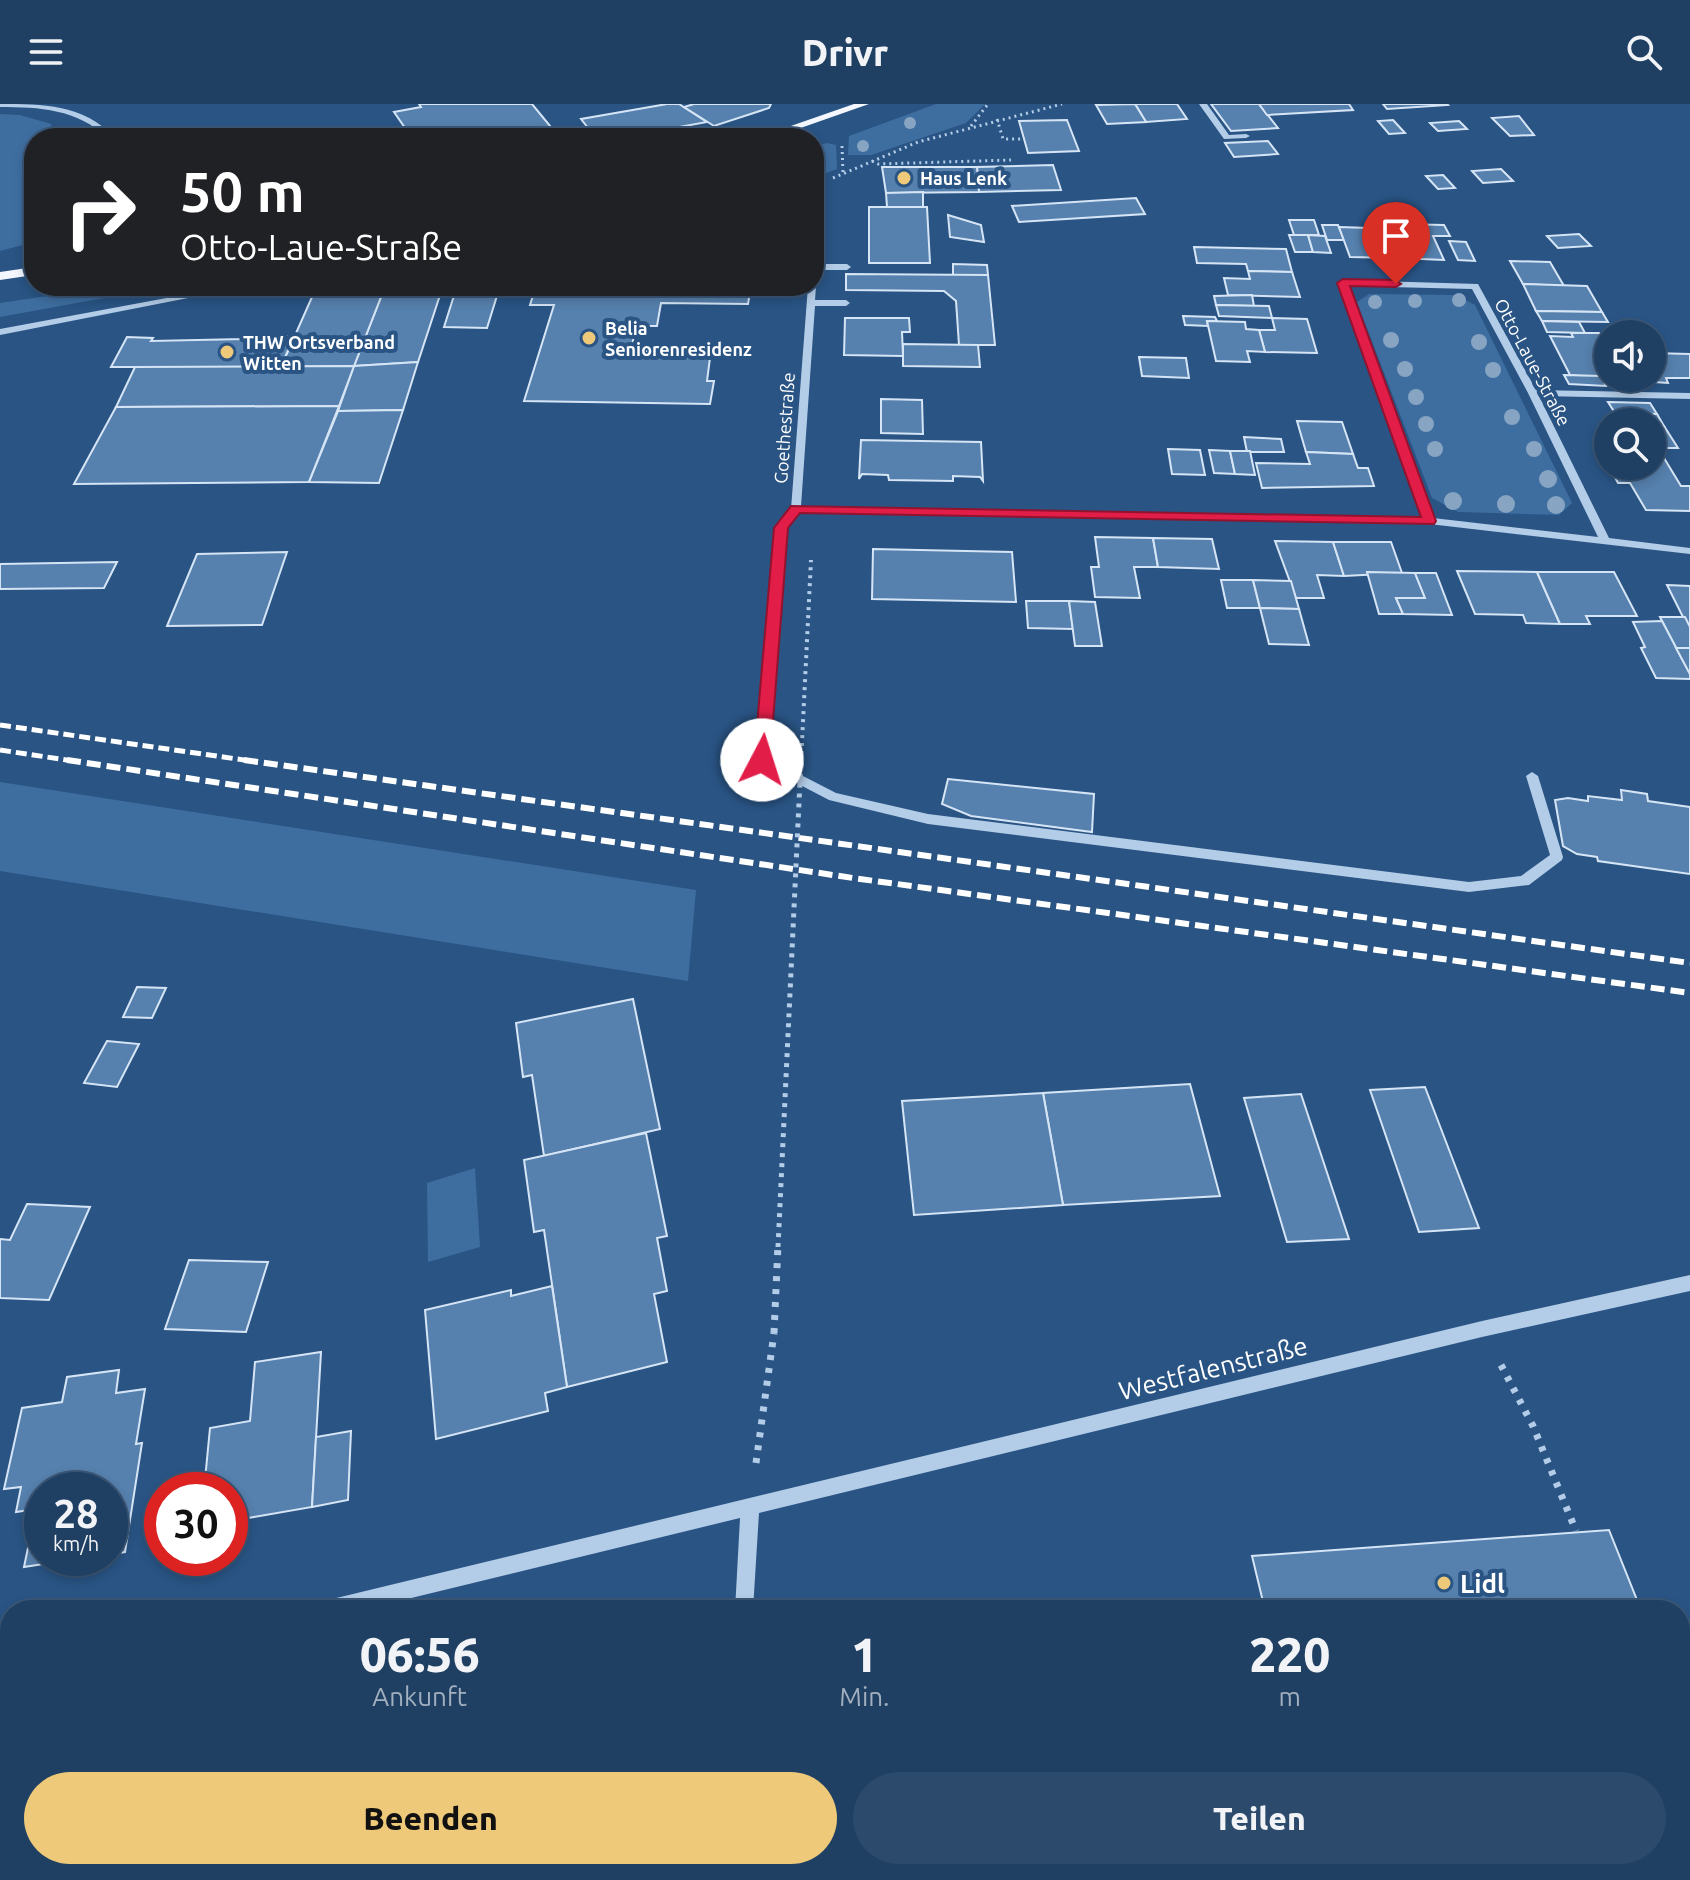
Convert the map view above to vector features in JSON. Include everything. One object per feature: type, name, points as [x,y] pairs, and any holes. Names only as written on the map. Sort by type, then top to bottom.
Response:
[{"type":"main road","points":[[791,128],[864,104]]},
{"type":"main road","points":[[0,276],[24,272]]},
{"type":"street","points":[[1203,104],[1227,137],[1246,136]]},
{"type":"street","points":[[0,105],[40,105],[72,112],[91,120],[100,128]]},
{"type":"street","points":[[824,267],[847,267]]},
{"type":"street","name":"Otto-Laue-Straße","points":[[1429,521],[1343,283],[1475,286],[1533,393],[1605,541]]},
{"type":"street","points":[[0,332],[192,296]]},
{"type":"street","name":"Goethestraße","points":[[811,296],[796,509],[781,528],[762,760],[833,797],[928,819],[1469,887],[1524,881],[1557,857],[1532,776]]},
{"type":"street","points":[[811,303],[846,303]]},
{"type":"street","points":[[1533,393],[1690,396]]},
{"type":"street","points":[[796,509],[1429,521],[1690,551]]},
{"type":"street","name":"Westfalenstraße","points":[[366,1600],[1482,1329],[1690,1283]]},
{"type":"street","points":[[745,1600],[750,1508]]},
{"type":"path","points":[[970,127],[988,104]]},
{"type":"path","points":[[829,180],[918,142],[1062,104]]},
{"type":"path","points":[[997,119],[1003,139],[1022,139]]},
{"type":"path","points":[[872,160],[878,164],[1011,160]]},
{"type":"path","points":[[750,1508],[774,1333],[811,560]]},
{"type":"path","points":[[1482,1329],[1533,1426],[1576,1531]]},
{"type":"shaded area","points":[[936,104],[985,104],[966,123],[871,155],[848,155],[849,136]]},
{"type":"shaded area","points":[[0,114],[20,115],[51,124],[52,128],[24,128],[24,245],[0,251]]},
{"type":"shaded area","points":[[824,144],[836,145],[837,169],[826,173],[824,173]]},
{"type":"shaded area","points":[[1369,294],[1456,295],[1475,305],[1572,503],[1559,515],[1458,512],[1432,498],[1357,302]]},
{"type":"shaded area","points":[[48,296],[115,296],[0,317],[0,303]]},
{"type":"shaded area","points":[[0,782],[696,890],[688,981],[0,871]]},
{"type":"shaded area","points":[[475,1168],[480,1247],[428,1262],[427,1183]]},
{"type":"building","points":[[419,104],[532,104],[552,128],[405,128],[394,112],[421,107]]},
{"type":"building","points":[[679,104],[707,122],[674,128],[588,128],[581,119]]},
{"type":"building","points":[[694,104],[771,104],[769,108],[714,126],[684,107]]},
{"type":"building","points":[[1135,104],[1177,104],[1187,119],[1146,122]]},
{"type":"building","points":[[1135,104],[1146,122],[1107,124],[1096,105]]},
{"type":"building","points":[[1211,104],[1259,104],[1278,128],[1231,131]]},
{"type":"building","points":[[1259,104],[1349,104],[1353,110],[1267,115]]},
{"type":"building","points":[[1383,104],[1447,104],[1448,105],[1387,109]]},
{"type":"building","points":[[1519,116],[1534,135],[1510,136],[1492,118]]},
{"type":"building","points":[[1067,120],[1079,151],[1028,153],[1019,121]]},
{"type":"building","points":[[1393,120],[1405,133],[1389,134],[1378,121]]},
{"type":"building","points":[[1459,121],[1467,129],[1438,131],[1430,123]]},
{"type":"building","points":[[1268,141],[1278,154],[1234,157],[1225,143]]},
{"type":"building","points":[[1053,165],[1061,190],[979,192],[977,167]]},
{"type":"building","points":[[882,167],[977,167],[979,192],[886,193]]},
{"type":"building","points":[[1501,169],[1513,181],[1483,183],[1472,171]]},
{"type":"building","points":[[1443,175],[1455,188],[1438,189],[1426,176]]},
{"type":"building","points":[[923,192],[923,207],[887,207],[886,193]]},
{"type":"building","points":[[1136,198],[1145,214],[1019,222],[1012,206]]},
{"type":"building","points":[[869,207],[927,207],[930,263],[869,263]]},
{"type":"building","points":[[948,215],[981,225],[984,242],[950,237]]},
{"type":"building","points":[[1289,220],[1314,220],[1319,235],[1294,235]]},
{"type":"building","points":[[1397,224],[1444,225],[1450,236],[1433,236],[1444,260],[1397,258],[1391,242],[1404,242]]},
{"type":"building","points":[[1322,225],[1338,225],[1344,240],[1327,240]]},
{"type":"building","points":[[1339,227],[1369,228],[1375,241],[1391,242],[1397,258],[1350,257]]},
{"type":"building","points":[[1579,234],[1591,246],[1558,248],[1547,236]]},
{"type":"building","points":[[1289,235],[1308,235],[1313,252],[1295,252]]},
{"type":"building","points":[[1308,235],[1325,236],[1331,253],[1313,252]]},
{"type":"building","points":[[1449,241],[1466,242],[1475,261],[1458,260]]},
{"type":"building","points":[[1194,247],[1286,249],[1292,272],[1248,271],[1246,264],[1197,263]]},
{"type":"building","points":[[1510,261],[1550,262],[1564,286],[1523,284]]},
{"type":"building","points":[[953,264],[987,265],[988,275],[953,275]]},
{"type":"building","points":[[1248,271],[1292,272],[1300,297],[1228,295],[1224,278],[1250,279]]},
{"type":"building","points":[[846,274],[988,275],[995,345],[959,345],[956,301],[944,291],[846,290]]},
{"type":"building","points":[[1523,284],[1587,286],[1602,312],[1536,311]]},
{"type":"building","points":[[1252,295],[1254,306],[1216,305],[1214,296]]},
{"type":"building","points":[[440,296],[418,362],[354,366],[381,297],[362,297]]},
{"type":"building","points":[[454,296],[497,296],[487,328],[444,327]]},
{"type":"building","name":"Belia Seniorenresidenz","points":[[533,296],[749,296],[748,304],[661,303],[657,326],[636,326],[631,350],[710,358],[707,381],[714,381],[710,404],[524,401],[554,305],[530,305]]},
{"type":"building","points":[[312,297],[381,297],[354,366],[281,367]]},
{"type":"building","points":[[1216,305],[1269,306],[1272,318],[1219,316]]},
{"type":"building","points":[[1536,311],[1602,312],[1607,320],[1594,322],[1542,321]]},
{"type":"building","points":[[1183,316],[1215,317],[1217,321],[1207,321],[1208,326],[1185,325]]},
{"type":"building","points":[[845,318],[909,318],[910,332],[902,332],[903,356],[844,355]]},
{"type":"building","points":[[1272,318],[1307,319],[1317,353],[1265,352],[1259,330],[1275,330]]},
{"type":"building","points":[[1207,321],[1245,322],[1246,329],[1259,330],[1265,352],[1247,351],[1250,362],[1216,361]]},
{"type":"building","points":[[1542,321],[1579,322],[1585,333],[1547,332]]},
{"type":"building","points":[[1571,333],[1594,333],[1594,377],[1570,375],[1550,336],[1573,337]]},
{"type":"building","points":[[246,336],[294,336],[281,367],[111,367],[127,337],[153,338],[151,341],[244,339]]},
{"type":"building","points":[[903,344],[978,345],[980,367],[903,366]]},
{"type":"building","points":[[1666,353],[1690,354],[1690,378],[1666,378]]},
{"type":"building","points":[[1139,357],[1186,358],[1189,378],[1142,376]]},
{"type":"building","points":[[418,362],[403,410],[338,411],[354,366]]},
{"type":"building","points":[[354,366],[339,406],[116,407],[135,367]]},
{"type":"building","points":[[1564,375],[1594,376],[1594,385],[1569,384]]},
{"type":"building","points":[[881,399],[922,400],[923,434],[881,433]]},
{"type":"building","points":[[1608,402],[1650,403],[1653,408],[1612,408]]},
{"type":"building","points":[[339,406],[309,482],[74,484],[116,407]]},
{"type":"building","points":[[403,410],[379,483],[309,482],[338,411]]},
{"type":"building","points":[[1297,421],[1342,422],[1353,454],[1306,452]]},
{"type":"building","points":[[1666,429],[1678,448],[1666,448]]},
{"type":"building","points":[[1244,437],[1281,439],[1284,452],[1247,452]]},
{"type":"building","points":[[861,440],[981,442],[983,481],[980,477],[953,476],[953,481],[889,480],[888,475],[862,474],[859,479]]},
{"type":"building","points":[[1168,449],[1200,450],[1205,475],[1172,474]]},
{"type":"building","points":[[1209,450],[1230,451],[1235,474],[1214,473]]},
{"type":"building","points":[[1230,451],[1250,451],[1255,475],[1235,474]]},
{"type":"building","points":[[1306,452],[1353,454],[1358,468],[1368,468],[1374,486],[1262,488],[1256,463],[1310,464]]},
{"type":"building","points":[[1666,461],[1681,486],[1690,486],[1690,511],[1646,510],[1630,483],[1618,483],[1616,480],[1666,480]]},
{"type":"building","points":[[1095,537],[1153,538],[1158,567],[1134,567],[1140,598],[1095,597],[1091,567],[1099,567]]},
{"type":"building","points":[[1153,538],[1212,539],[1219,569],[1158,567]]},
{"type":"building","points":[[1275,541],[1333,542],[1344,576],[1317,575],[1324,598],[1296,598]]},
{"type":"building","points":[[1333,542],[1391,542],[1402,573],[1344,576]]},
{"type":"building","points":[[873,549],[1012,552],[1016,602],[872,599]]},
{"type":"building","points":[[287,552],[262,625],[167,626],[197,554]]},
{"type":"building","points":[[117,562],[104,588],[0,589],[0,564]]},
{"type":"building","points":[[1457,571],[1537,572],[1560,624],[1526,623],[1523,615],[1475,614]]},
{"type":"building","points":[[1367,572],[1415,573],[1425,598],[1396,598],[1403,614],[1379,614]]},
{"type":"building","points":[[1537,572],[1614,572],[1637,616],[1586,616],[1590,624],[1560,624]]},
{"type":"building","points":[[1415,573],[1436,573],[1452,615],[1403,614],[1396,598],[1425,598]]},
{"type":"building","points":[[1221,580],[1253,580],[1260,608],[1227,608]]},
{"type":"building","points":[[1253,580],[1291,581],[1299,609],[1260,608]]},
{"type":"building","points":[[1667,585],[1690,586],[1690,627],[1683,617]]},
{"type":"building","points":[[1026,601],[1069,601],[1073,629],[1028,628]]},
{"type":"building","points":[[1069,601],[1095,602],[1102,646],[1075,646]]},
{"type":"building","points":[[1260,608],[1299,609],[1309,645],[1269,644]]},
{"type":"building","points":[[1660,617],[1685,617],[1690,627],[1690,648],[1676,648]]},
{"type":"building","points":[[1662,621],[1690,679],[1656,678],[1641,648],[1645,647],[1633,622]]},
{"type":"building","points":[[1676,648],[1690,648],[1690,674]]},
{"type":"building","points":[[948,779],[1094,794],[1092,832],[971,816],[942,804]]},
{"type":"building","points":[[1621,790],[1647,794],[1648,801],[1690,807],[1690,874],[1598,861],[1597,857],[1577,854],[1563,846],[1555,800],[1588,801],[1588,796],[1622,800]]},
{"type":"building","points":[[137,987],[166,988],[152,1018],[123,1017]]},
{"type":"building","points":[[633,999],[660,1129],[544,1156],[532,1075],[523,1077],[516,1023]]},
{"type":"building","points":[[107,1041],[139,1044],[117,1087],[84,1083]]},
{"type":"building","points":[[1190,1084],[1220,1196],[1063,1205],[1043,1093]]},
{"type":"building","points":[[1425,1087],[1479,1228],[1419,1232],[1370,1090]]},
{"type":"building","points":[[1043,1093],[1063,1205],[914,1215],[902,1101]]},
{"type":"building","points":[[1301,1094],[1349,1239],[1287,1242],[1244,1098]]},
{"type":"building","points":[[646,1133],[667,1236],[657,1238],[667,1291],[654,1294],[667,1362],[567,1387],[544,1230],[534,1232],[524,1160]]},
{"type":"building","points":[[27,1204],[90,1207],[49,1300],[0,1298],[0,1239],[10,1240]]},
{"type":"building","points":[[189,1260],[268,1262],[246,1332],[165,1329]]},
{"type":"building","points":[[552,1286],[567,1387],[545,1393],[548,1411],[436,1439],[425,1310],[511,1290],[511,1296]]},
{"type":"building","points":[[321,1352],[312,1507],[248,1518],[248,1472],[206,1472],[210,1428],[250,1421],[255,1362]]},
{"type":"building","points":[[119,1370],[116,1393],[145,1389],[136,1444],[142,1443],[128,1533],[128,1472],[24,1472],[24,1511],[16,1512],[21,1487],[4,1489],[22,1408],[62,1402],[67,1377]]},
{"type":"building","points":[[351,1431],[348,1500],[312,1507],[316,1437]]},
{"type":"building","name":"Lidl","points":[[1609,1530],[1637,1600],[1263,1600],[1252,1556]]},
{"type":"railway","points":[[0,725],[247,760]]},
{"type":"railway","points":[[0,750],[80,762]]},
{"type":"railway","points":[[67,760],[853,878],[1690,993]]},
{"type":"railway","points":[[247,760],[1690,963]]},
{"type":"railway","points":[[247,760],[258,762]]},
{"type":"place","name":"Haus Lenk","points":[[904,178]]},
{"type":"place","name":"Belia Seniorenresidenz","points":[[589,338]]},
{"type":"place","name":"THW Ortsverband Witten","points":[[227,352]]},
{"type":"place","name":"Lidl","points":[[1444,1583]]},
{"type":"route","points":[[762,760],[781,528],[796,509],[1429,521],[1343,283],[1396,284]]}]
